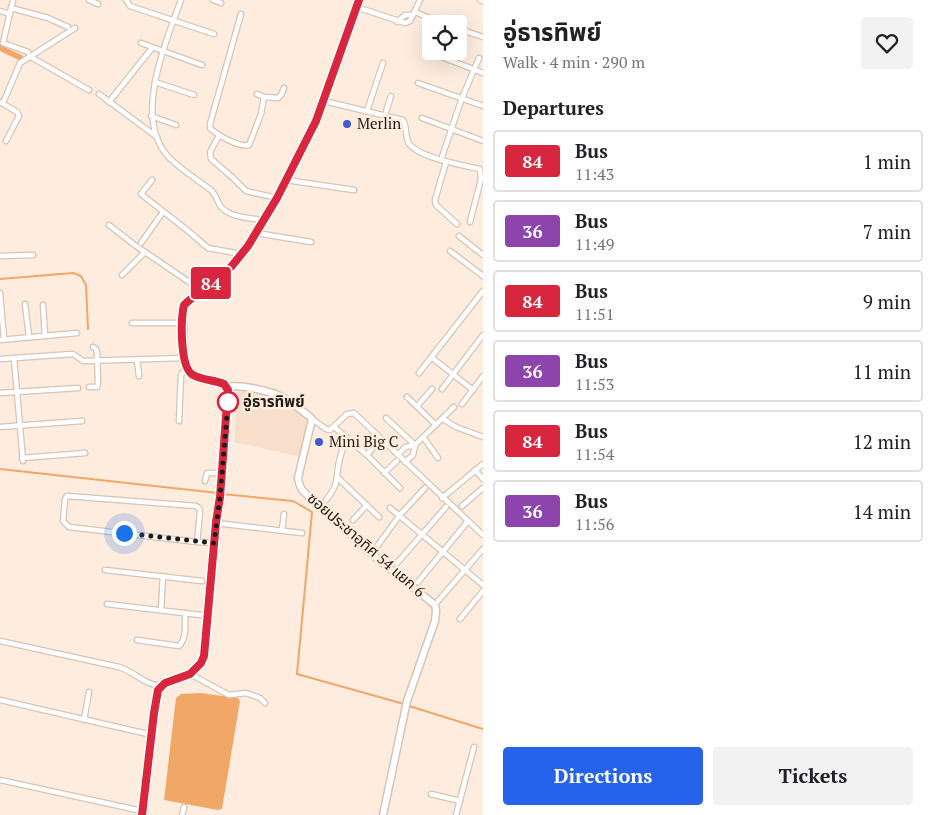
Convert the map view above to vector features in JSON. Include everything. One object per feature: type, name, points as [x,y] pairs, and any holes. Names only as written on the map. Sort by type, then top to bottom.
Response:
[{"type":"street","points":[[13,0],[3,43],[29,54],[89,90]]},
{"type":"street","points":[[89,0],[98,4]]},
{"type":"street","points":[[126,0],[130,6],[214,34]]},
{"type":"street","points":[[181,0],[152,91],[151,116],[157,137],[165,154],[211,190],[224,209],[236,215],[263,220]]},
{"type":"street","points":[[213,0],[221,3]]},
{"type":"street","points":[[359,0],[311,133],[277,198],[256,233],[225,273],[184,305],[182,323],[186,368],[194,376],[219,382],[227,387],[240,386],[276,394],[289,401],[326,429],[330,430],[347,414],[354,413],[397,458],[405,462],[483,535]]},
{"type":"street","points":[[356,7],[397,22],[407,23],[414,14],[420,0]]},
{"type":"street","points":[[11,8],[48,18],[68,27]]},
{"type":"street","points":[[0,11],[10,14]]},
{"type":"street","points":[[241,14],[210,128],[219,136],[242,146],[249,144],[261,114],[264,97]]},
{"type":"street","points":[[397,22],[405,15],[414,14],[422,17]]},
{"type":"street","points":[[6,141],[19,116],[17,112],[2,102],[20,63],[29,54],[75,28]]},
{"type":"street","points":[[467,32],[483,37]]},
{"type":"street","points":[[141,43],[202,65]]},
{"type":"street","points":[[109,102],[152,48]]},
{"type":"street","points":[[441,160],[462,98],[479,58]]},
{"type":"street","points":[[449,60],[483,74]]},
{"type":"street","points":[[367,111],[383,63]]},
{"type":"street","points":[[155,82],[194,95]]},
{"type":"street","points":[[418,83],[483,106]]},
{"type":"street","points":[[256,94],[264,97],[278,98],[284,88]]},
{"type":"street","points":[[99,94],[157,137]]},
{"type":"street","points":[[385,115],[391,96]]},
{"type":"street","points":[[324,101],[403,120],[408,142],[411,146],[446,162],[481,168],[481,179],[470,222]]},
{"type":"street","points":[[151,116],[176,125]]},
{"type":"street","points":[[422,118],[483,141]]},
{"type":"street","points":[[219,136],[210,152],[211,159],[246,191],[277,198]]},
{"type":"street","points":[[446,162],[435,200],[436,205],[457,224]]},
{"type":"street","points":[[152,180],[141,194],[208,248],[241,254]]},
{"type":"street","points":[[286,180],[354,190]]},
{"type":"street","points":[[140,243],[163,212]]},
{"type":"street","points":[[109,225],[201,290]]},
{"type":"street","points":[[256,233],[310,242]]},
{"type":"street","points":[[459,236],[483,254]]},
{"type":"street","points":[[450,251],[483,276]]},
{"type":"street","points":[[122,275],[145,252]]},
{"type":"street","points":[[0,256],[33,255]]},
{"type":"street","points":[[419,373],[483,291]]},
{"type":"street","points":[[0,293],[2,340],[77,333]]},
{"type":"street","points":[[26,304],[28,337]]},
{"type":"street","points":[[43,305],[45,336]]},
{"type":"street","points":[[132,323],[182,323]]},
{"type":"street","points":[[442,388],[483,335]]},
{"type":"street","points":[[89,388],[97,387],[96,349],[93,347]]},
{"type":"street","points":[[0,359],[73,354],[83,361],[184,358]]},
{"type":"street","points":[[431,357],[473,390]]},
{"type":"street","points":[[14,358],[23,459],[85,453]]},
{"type":"street","points":[[138,360],[139,376]]},
{"type":"street","points":[[179,421],[181,375],[186,368]]},
{"type":"street","points":[[462,404],[483,376]]},
{"type":"street","points":[[0,641],[119,667],[144,682],[161,686],[190,674],[201,663],[204,656],[209,616],[214,543],[221,489],[228,398],[227,387]]},
{"type":"street","points":[[0,393],[78,388]]},
{"type":"street","points":[[417,406],[432,389]]},
{"type":"street","points":[[407,397],[436,425]]},
{"type":"street","points":[[384,473],[405,447],[415,445],[424,438],[454,407]]},
{"type":"street","points":[[386,418],[415,445]]},
{"type":"street","name":"ซอยประชาอุทิศ 54 แยก 6","points":[[312,419],[298,478],[298,483],[302,490],[374,556],[435,605],[436,610],[435,621],[407,701],[384,815]]},
{"type":"street","points":[[443,419],[456,427],[483,437]]},
{"type":"street","points":[[0,427],[82,421]]},
{"type":"street","points":[[334,427],[367,455],[400,488]]},
{"type":"street","points":[[326,500],[335,489],[340,458],[347,438]]},
{"type":"street","points":[[424,438],[438,458]]},
{"type":"street","points":[[367,455],[378,443]]},
{"type":"street","points":[[405,462],[413,455],[415,445]]},
{"type":"street","points":[[442,498],[483,464]]},
{"type":"street","points":[[475,470],[483,479]]},
{"type":"street","points":[[205,481],[206,473],[221,473]]},
{"type":"street","points":[[338,478],[379,516]]},
{"type":"street","points":[[378,544],[399,516],[425,488]]},
{"type":"street","points":[[462,506],[483,488]]},
{"type":"street","points":[[197,542],[200,512],[196,506],[73,496],[68,496],[65,499],[63,521],[69,527],[197,542],[214,543]]},
{"type":"street","points":[[353,520],[367,505]]},
{"type":"street","points":[[397,563],[446,507]]},
{"type":"street","points":[[390,508],[483,585]]},
{"type":"street","points":[[282,530],[284,514]]},
{"type":"street","points":[[418,582],[468,521]]},
{"type":"street","points":[[216,522],[302,533]]},
{"type":"street","points":[[438,601],[483,549]]},
{"type":"street","points":[[105,570],[202,580]]},
{"type":"street","points":[[161,610],[163,576]]},
{"type":"street","points":[[460,619],[483,591]]},
{"type":"street","points":[[107,604],[209,616]]},
{"type":"street","points":[[136,640],[179,646],[183,642],[185,635],[185,613]]},
{"type":"street","points":[[190,674],[229,695],[246,693],[260,698],[265,703]]},
{"type":"street","points":[[0,780],[142,813],[157,695],[161,686]]},
{"type":"street","points":[[84,720],[89,692]]},
{"type":"street","points":[[0,700],[152,735]]},
{"type":"street","points":[[456,815],[474,746]]},
{"type":"street","points":[[431,794],[460,801]]},
{"type":"street","points":[[182,815],[184,806]]},
{"type":"shaded area","points":[[238,388],[282,400],[309,420],[301,457],[234,442]]},
{"type":"shaded area","points":[[200,693],[238,698],[240,701],[222,809],[218,810],[164,800],[176,698],[181,694]]},
{"type":"waterway","points":[[0,48],[21,58]]},
{"type":"waterway","points":[[0,279],[73,273],[81,276],[86,285],[88,329]]},
{"type":"waterway","points":[[0,469],[218,493]]},
{"type":"waterway","points":[[222,494],[293,501],[312,512],[297,674],[404,704]]},
{"type":"waterway","points":[[409,706],[483,729]]},
{"type":"bus line","name":"84","points":[[142,815],[158,690],[165,683],[190,674],[201,663],[204,656],[225,439],[228,390],[224,384],[194,376],[186,368],[182,323],[184,305],[225,273],[238,260],[277,198],[316,121],[359,0]]},
{"type":"place","name":"Merlin","points":[[347,124]]},
{"type":"place","name":"อู่ธารทิพย์","points":[[228,402]]},
{"type":"place","name":"Mini Big C","points":[[319,442]]},
{"type":"route","points":[[124,533],[214,543],[228,402]]}]
